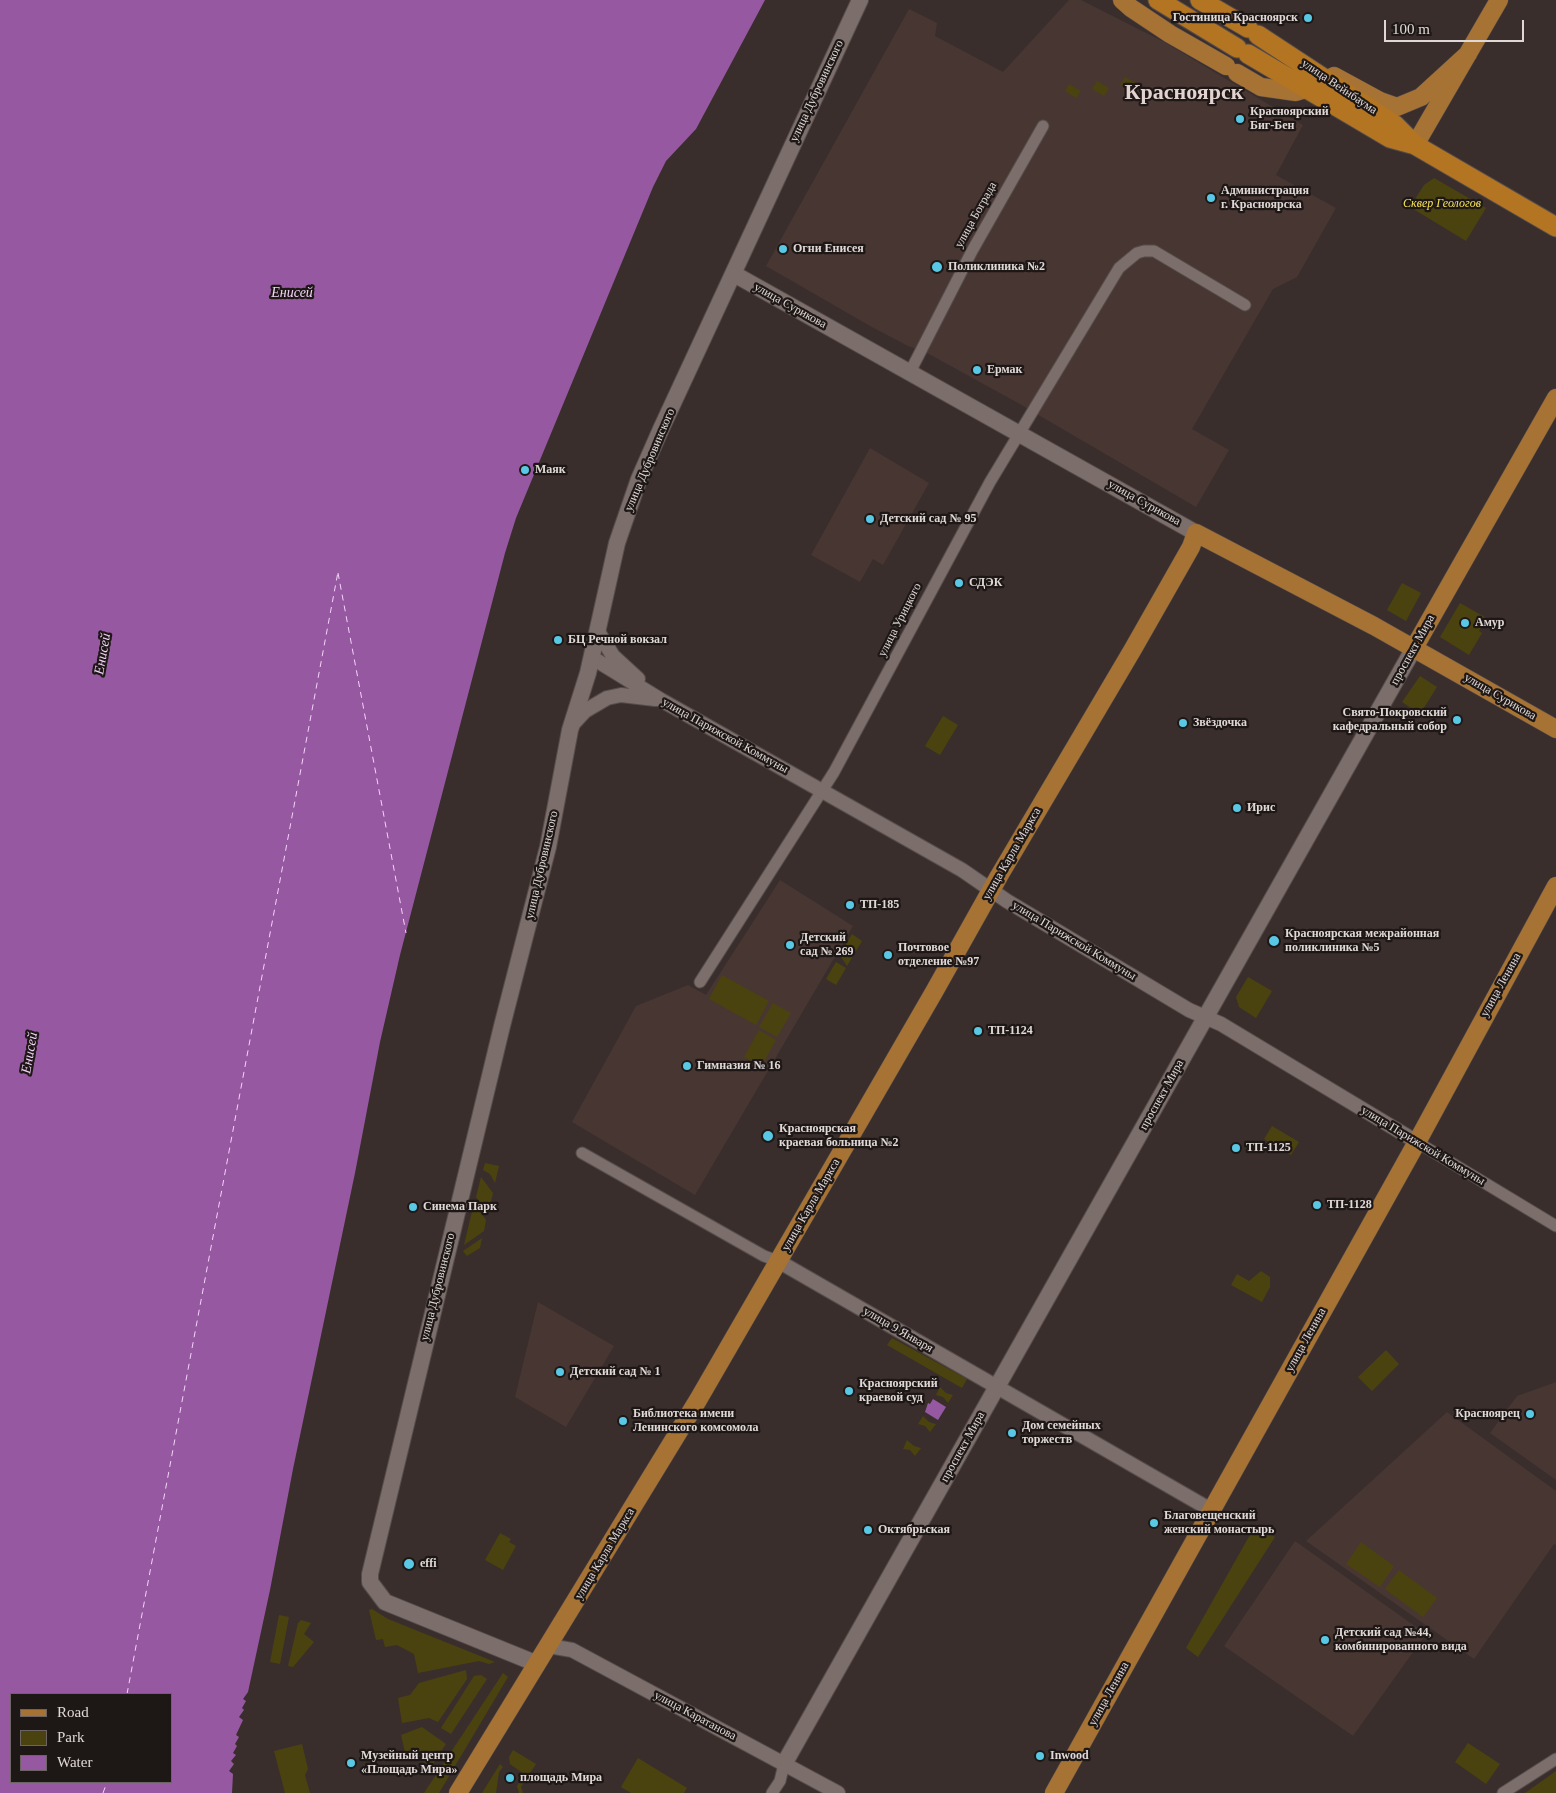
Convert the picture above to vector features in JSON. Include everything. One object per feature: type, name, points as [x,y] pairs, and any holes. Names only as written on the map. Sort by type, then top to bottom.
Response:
[{"type":"highway","name":"улица Вейнбаума","points":[[1158,0],[1242,51],[1309,88],[1390,138],[1415,145],[1556,227]]},
{"type":"highway","name":"улица Вейнбаума","points":[[1200,0],[1286,52],[1395,125],[1415,145]]},
{"type":"main road","name":"улица Дубровинского","points":[[535,1663],[385,1602],[370,1582],[370,1574],[502,1026],[548,847],[572,726],[591,658],[617,544],[639,479],[860,0]]},
{"type":"main road","points":[[1122,0],[1170,34],[1261,87],[1296,92],[1309,88]]},
{"type":"main road","points":[[1415,145],[1499,0]]},
{"type":"main road","points":[[1286,52],[1380,101],[1398,107],[1421,97],[1468,54]]},
{"type":"main road","name":"улица Сурикова","points":[[734,274],[1196,533],[1414,648],[1556,729]]},
{"type":"main road","name":"проспект Мира","points":[[784,1764],[1556,398]]},
{"type":"main road","name":"улица Карла Маркса","points":[[458,1793],[535,1663],[549,1646],[698,1400],[991,890],[1192,548],[1196,533]]},
{"type":"main road","name":"улица Ленина","points":[[1052,1791],[1417,1142],[1556,886]]},
{"type":"street","name":"улица Бограда","points":[[910,372],[972,251],[1042,126]]},
{"type":"street","name":"улица Урицкого","points":[[700,982],[822,791],[893,666],[945,561],[1018,432],[1030,417],[1119,268],[1137,253],[1154,251],[1246,305]]},
{"type":"street","points":[[597,630],[614,656],[661,700]]},
{"type":"street","name":"улица Парижской Коммуны","points":[[591,658],[661,700],[962,870],[991,890],[1205,1018],[1221,1024],[1556,1226]]},
{"type":"street","points":[[572,726],[585,711],[607,698],[622,695],[661,700]]},
{"type":"street","name":"улица 9 Января","points":[[582,1153],[764,1256],[778,1261],[1211,1510]]},
{"type":"street","name":"улица Каратанова","points":[[549,1646],[572,1650],[838,1793]]},
{"type":"street","points":[[1503,1793],[1556,1759]]},
{"type":"street","name":"проспект Мира","points":[[772,1793],[780,1781],[784,1764]]},
{"type":"shaded area","points":[[1069,0],[1081,0],[1166,43],[1303,125],[1276,175],[1336,208],[1297,277],[1273,289],[1192,429],[1229,450],[1196,507],[1018,403],[929,354],[908,346],[870,326],[766,266],[909,9],[937,23],[935,36],[1003,72]]},
{"type":"shaded area","name":"Детский сад № 95","points":[[870,448],[929,483],[883,565],[873,559],[860,582],[811,555]]},
{"type":"shaded area","name":"Гимназия № 16","points":[[780,880],[853,926],[695,1195],[572,1122],[636,1006],[688,985],[706,995]]},
{"type":"shaded area","name":"Детский сад № 1","points":[[538,1302],[614,1346],[566,1427],[515,1397]]},
{"type":"shaded area","name":"Красноярец","points":[[1556,1382],[1556,1480],[1490,1433],[1517,1396]]},
{"type":"shaded area","points":[[1447,1412],[1556,1491],[1556,1545],[1554,1544],[1474,1659],[1306,1541]]},
{"type":"shaded area","name":"Детский сад №44, комбинированного вида","points":[[1295,1541],[1426,1634],[1353,1736],[1224,1646]]},
{"type":"green space","points":[[1125,77],[1138,84],[1133,92],[1120,85]]},
{"type":"green space","points":[[1097,81],[1109,88],[1104,96],[1092,89]]},
{"type":"green space","points":[[1069,84],[1081,91],[1076,98],[1065,91]]},
{"type":"green space","name":"Сквер Геологов","points":[[1434,178],[1486,208],[1466,241],[1410,207],[1424,185]]},
{"type":"green space","points":[[1402,583],[1421,593],[1406,621],[1387,610]]},
{"type":"green space","points":[[1460,603],[1490,620],[1487,626],[1483,624],[1479,631],[1482,633],[1469,655],[1440,637]]},
{"type":"green space","points":[[1420,676],[1437,687],[1420,714],[1402,702]]},
{"type":"green space","points":[[943,716],[958,725],[940,755],[925,746]]},
{"type":"green space","points":[[852,934],[862,941],[847,966],[840,955]]},
{"type":"green space","points":[[836,962],[846,968],[836,985],[826,979]]},
{"type":"green space","points":[[722,975],[769,1001],[756,1025],[709,999]]},
{"type":"green space","points":[[1248,977],[1272,991],[1256,1018],[1239,1007],[1236,997]]},
{"type":"green space","points":[[773,1003],[791,1013],[777,1037],[759,1027]]},
{"type":"green space","points":[[759,1030],[776,1040],[761,1067],[744,1057]]},
{"type":"green space","points":[[1272,1126],[1299,1142],[1291,1155],[1264,1139]]},
{"type":"green space","points":[[485,1163],[499,1166],[495,1183],[490,1174],[483,1170]]},
{"type":"green space","points":[[481,1177],[493,1193],[488,1214],[476,1197]]},
{"type":"green space","points":[[474,1203],[486,1220],[484,1231],[464,1245]]},
{"type":"green space","points":[[482,1238],[480,1248],[467,1256],[463,1251]]},
{"type":"green space","points":[[1261,1271],[1270,1277],[1270,1287],[1262,1302],[1231,1285],[1237,1274],[1249,1281]]},
{"type":"green space","points":[[892,1338],[967,1379],[962,1388],[887,1345]]},
{"type":"green space","points":[[1386,1350],[1399,1364],[1372,1391],[1358,1377]]},
{"type":"green space","points":[[940,1387],[946,1393],[953,1395],[948,1403],[943,1397],[936,1395]]},
{"type":"green space","points":[[923,1416],[929,1422],[936,1424],[930,1432],[925,1426],[918,1424]]},
{"type":"green space","points":[[907,1440],[914,1446],[921,1448],[915,1456],[910,1450],[903,1449]]},
{"type":"green space","points":[[1255,1526],[1275,1537],[1198,1657],[1186,1648]]},
{"type":"green space","points":[[500,1533],[511,1539],[509,1542],[516,1546],[503,1570],[485,1560]]},
{"type":"green space","points":[[1361,1542],[1394,1566],[1380,1587],[1346,1564]]},
{"type":"green space","points":[[1399,1570],[1437,1598],[1423,1617],[1385,1589]]},
{"type":"green space","points":[[372,1609],[388,1619],[495,1662],[489,1664],[479,1661],[418,1673],[414,1654],[397,1645],[385,1647],[383,1639],[376,1640],[369,1610]]},
{"type":"green space","points":[[279,1615],[289,1617],[280,1664],[270,1662]]},
{"type":"green space","points":[[301,1620],[311,1623],[304,1634],[314,1642],[293,1667],[288,1666],[298,1623]]},
{"type":"green space","points":[[466,1670],[467,1679],[438,1722],[429,1718],[402,1723],[398,1698],[410,1695],[419,1683]]},
{"type":"green space","points":[[503,1673],[508,1677],[439,1793],[424,1793]]},
{"type":"green space","points":[[481,1675],[487,1679],[451,1734],[441,1728],[474,1676]]},
{"type":"green space","points":[[422,1727],[446,1744],[431,1767],[416,1758],[407,1761],[401,1735]]},
{"type":"green space","points":[[1468,1743],[1500,1764],[1486,1784],[1455,1762]]},
{"type":"green space","points":[[302,1744],[308,1769],[305,1775],[310,1793],[285,1793],[274,1751]]},
{"type":"green space","points":[[513,1750],[536,1764],[521,1787],[523,1793],[519,1793],[517,1786],[524,1774],[510,1764],[509,1757]]},
{"type":"green space","points":[[638,1758],[687,1788],[684,1793],[631,1793],[621,1787]]},
{"type":"green space","points":[[500,1764],[503,1767],[499,1772],[496,1793],[482,1793]]},
{"type":"green space","points":[[1556,1771],[1556,1793],[1525,1793]]},
{"type":"water","name":"Енисей","points":[[0,0],[765,0],[696,129],[666,161],[653,187],[516,518],[505,553],[400,955],[380,1042],[270,1590],[248,1692],[243,1699],[246,1701],[242,1708],[244,1710],[239,1717],[243,1720],[236,1735],[239,1737],[233,1753],[236,1755],[231,1761],[234,1764],[229,1771],[233,1774],[232,1793],[0,1793]]},
{"type":"water","points":[[933,1399],[946,1407],[938,1420],[925,1412],[928,1403],[930,1404]]},
{"type":"ferry route","points":[[127,1693],[338,572]]},
{"type":"ferry route","points":[[338,573],[406,933]]},
{"type":"ferry route","points":[[103,1793],[107,1783]]},
{"type":"place","name":"Гостиница Красноярск","points":[[1308,18]]},
{"type":"place","name":"Красноярский Биг-Бен","points":[[1240,119]]},
{"type":"place","name":"Администрация г. Красноярска","points":[[1211,198]]},
{"type":"place","name":"Огни Енисея","points":[[783,249]]},
{"type":"place","name":"Поликлиника №2","points":[[937,267]]},
{"type":"place","name":"Ермак","points":[[977,370]]},
{"type":"place","name":"Маяк","points":[[525,470]]},
{"type":"place","name":"Детский сад № 95","points":[[870,519]]},
{"type":"place","name":"СДЭК","points":[[959,583]]},
{"type":"place","name":"Амур","points":[[1465,623]]},
{"type":"place","name":"БЦ Речной вокзал","points":[[558,640]]},
{"type":"place","name":"Свято-Покровский кафедральный собор","points":[[1457,720]]},
{"type":"place","name":"Звёздочка","points":[[1183,723]]},
{"type":"place","name":"Ирис","points":[[1237,808]]},
{"type":"place","name":"ТП-185","points":[[850,905]]},
{"type":"place","name":"Красноярская межрайонная поликлиника №5","points":[[1274,941]]},
{"type":"place","name":"Детский сад № 269","points":[[790,945]]},
{"type":"place","name":"Почтовое отделение №97","points":[[888,955]]},
{"type":"place","name":"ТП-1124","points":[[978,1031]]},
{"type":"place","name":"Гимназия № 16","points":[[687,1066]]},
{"type":"place","name":"Красноярская краевая больница №2","points":[[768,1136]]},
{"type":"place","name":"ТП-1125","points":[[1236,1148]]},
{"type":"place","name":"ТП-1128","points":[[1317,1205]]},
{"type":"place","name":"Синема Парк","points":[[413,1207]]},
{"type":"place","name":"Детский сад № 1","points":[[560,1372]]},
{"type":"place","name":"Красноярский краевой суд","points":[[849,1391]]},
{"type":"place","name":"Красноярец","points":[[1530,1414]]},
{"type":"place","name":"Библиотека имени Ленинского комсомола","points":[[623,1421]]},
{"type":"place","name":"Дом семейных торжеств","points":[[1012,1433]]},
{"type":"place","name":"Благовещенский женский монастырь","points":[[1154,1523]]},
{"type":"place","name":"Октябрьская","points":[[868,1530]]},
{"type":"place","name":"effi","points":[[409,1564]]},
{"type":"place","name":"Детский сад №44, комбинированного вида","points":[[1325,1640]]},
{"type":"place","name":"Inwood","points":[[1040,1756]]},
{"type":"place","name":"Музейный центр «Площадь Мира»","points":[[351,1763]]},
{"type":"place","name":"площадь Мира","points":[[510,1778]]},
{"type":"district","name":"Красноярск","points":[[1184,93]]}]
